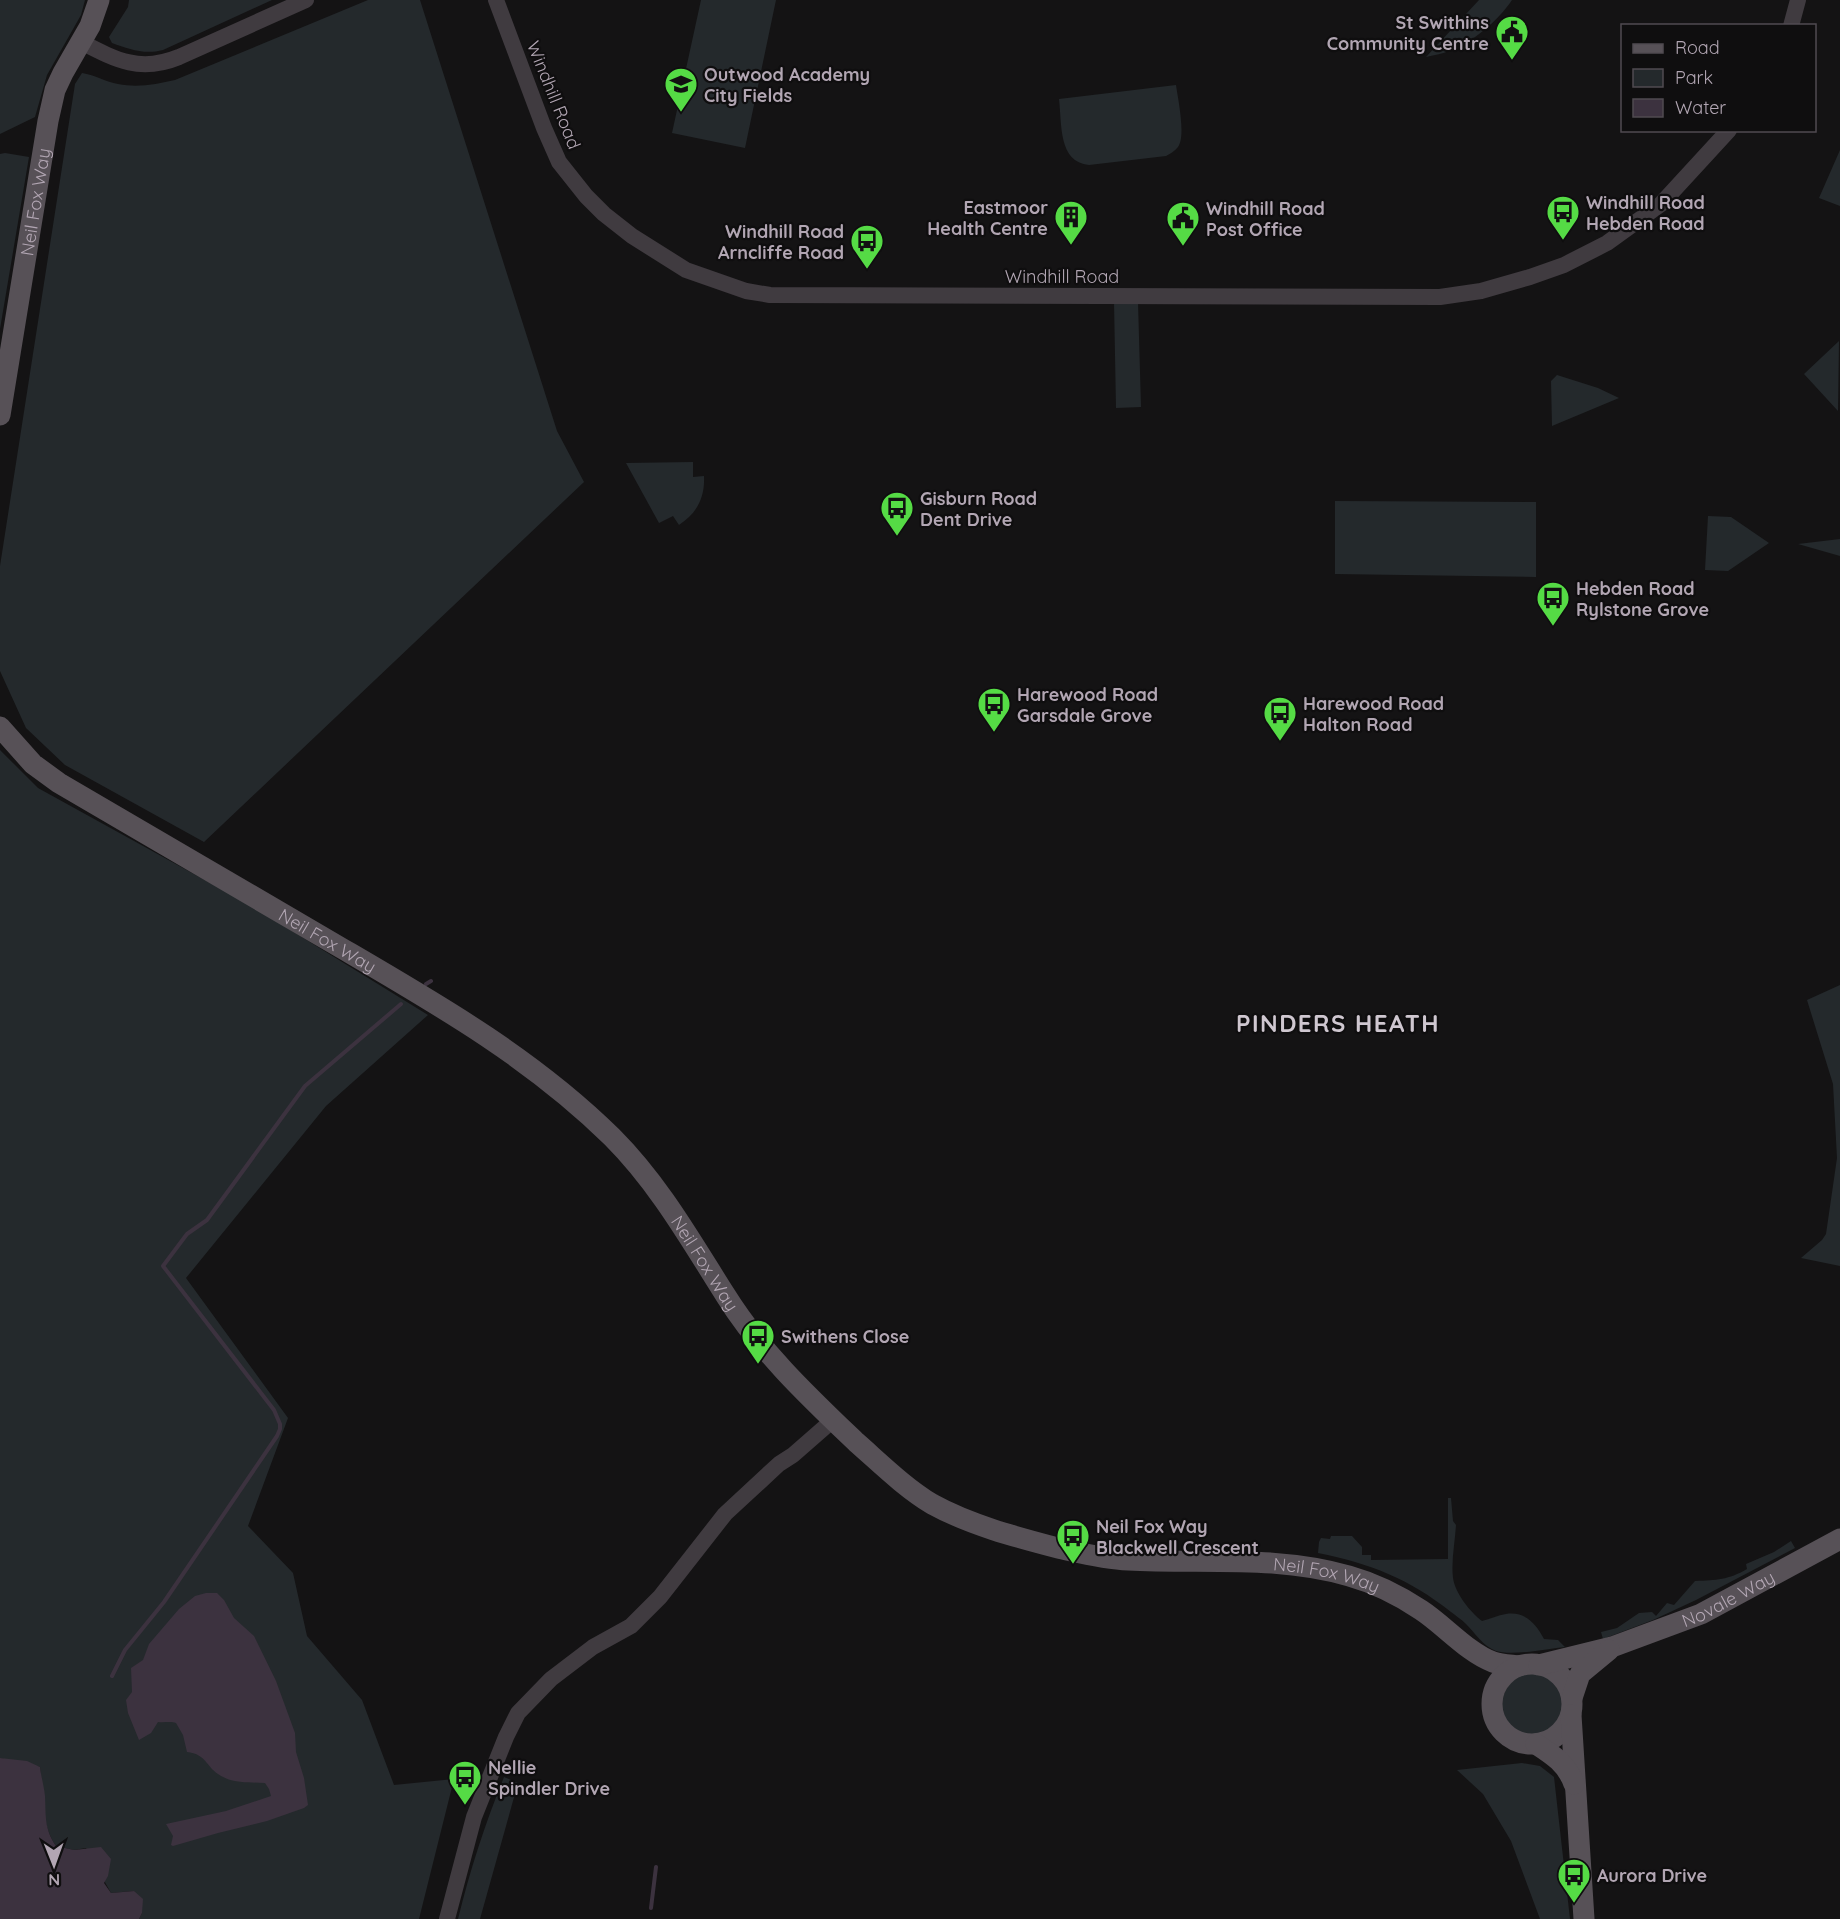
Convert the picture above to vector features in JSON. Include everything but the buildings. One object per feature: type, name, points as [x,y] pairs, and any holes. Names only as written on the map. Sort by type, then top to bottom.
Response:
[{"type":"main road","name":"Neil Fox Way","points":[[0,414],[48,122],[59,82],[69,59],[90,26],[99,0]]},
{"type":"main road","name":"Neil Fox Way","points":[[0,727],[33,764],[59,783],[381,971],[489,1038],[537,1071],[615,1140],[662,1196],[748,1329],[808,1397],[890,1472],[933,1504],[1000,1532],[1038,1543],[1108,1558],[1258,1562],[1315,1568],[1353,1577],[1419,1608],[1445,1627],[1465,1646],[1493,1663],[1529,1665]]},
{"type":"main road","name":"Novale Way","points":[[1529,1665],[1612,1647],[1701,1614],[1840,1539]]},
{"type":"main road","name":"Neil Fox Way","points":[[1465,1646],[1484,1675],[1492,1697]]},
{"type":"main road","name":"Novale Way","points":[[1572,1706],[1580,1674],[1612,1647]]},
{"type":"main road","points":[[1572,1706],[1563,1731],[1555,1737],[1536,1744],[1522,1743],[1500,1729],[1493,1712],[1492,1697],[1497,1684],[1503,1677],[1529,1665],[1558,1673],[1567,1683],[1572,1706],[1584,1919]]},
{"type":"main road","points":[[1536,1744],[1565,1766],[1576,1790]]},
{"type":"street","points":[[81,42],[126,63],[159,64],[306,0]]},
{"type":"street","name":"Windhill Road","points":[[496,0],[559,162],[586,196],[632,236],[686,270],[746,291],[770,295],[1440,297],[1481,291],[1564,265],[1606,243],[1660,204],[1727,132]]},
{"type":"street","points":[[1792,24],[1798,0]]},
{"type":"street","points":[[447,1919],[474,1817],[518,1713],[550,1678],[593,1647],[631,1626],[660,1597],[714,1525],[779,1464],[793,1455],[828,1415]]},
{"type":"green space","points":[[0,0],[85,0],[81,15],[47,75],[35,117],[0,134]]},
{"type":"green space","points":[[129,0],[272,0],[163,50],[143,52],[112,43],[109,37],[128,7]]},
{"type":"green space","points":[[368,0],[420,0],[557,431],[584,482],[204,842],[65,765],[26,728],[0,671],[0,566],[75,84],[82,73],[133,86],[175,80]]},
{"type":"green space","points":[[701,0],[776,0],[745,148],[672,133]]},
{"type":"green space","points":[[1479,0],[1512,0],[1500,16],[1476,36],[1449,51],[1426,57]]},
{"type":"green space","points":[[1176,85],[1181,135],[1178,147],[1174,151],[1166,156],[1089,165],[1072,157],[1064,140],[1059,99]]},
{"type":"green space","points":[[1840,150],[1840,206],[1819,198]]},
{"type":"green space","points":[[0,154],[29,157],[0,329]]},
{"type":"green space","points":[[1114,302],[1138,302],[1141,407],[1116,408]]},
{"type":"green space","points":[[1839,341],[1838,411],[1804,374]]},
{"type":"green space","points":[[1557,375],[1598,388],[1619,398],[1552,426],[1551,381]]},
{"type":"green space","points":[[693,462],[693,477],[704,476],[699,504],[679,525],[673,516],[659,523],[626,463]]},
{"type":"green space","points":[[1335,501],[1536,502],[1536,577],[1335,574]]},
{"type":"green space","points":[[1708,516],[1731,517],[1769,543],[1728,571],[1705,570]]},
{"type":"green space","points":[[1840,539],[1840,556],[1798,544]]},
{"type":"green space","points":[[0,750],[38,788],[250,905],[428,1015],[326,1106],[186,1278],[288,1418],[248,1526],[293,1573],[307,1636],[362,1700],[394,1785],[454,1779],[419,1919],[139,1919],[142,1913],[134,1891],[111,1893],[86,1848],[74,1850],[56,1846],[47,1828],[40,1767],[0,1758]]},
{"type":"green space","points":[[1840,985],[1840,1266],[1801,1258],[1826,1234],[1837,1158],[1833,1084],[1807,1000]]},
{"type":"green space","points":[[1448,1498],[1451,1498],[1453,1521],[1456,1525],[1453,1558],[1454,1584],[1468,1607],[1482,1621],[1506,1614],[1524,1617],[1537,1628],[1544,1639],[1558,1640],[1565,1647],[1520,1652],[1496,1651],[1483,1643],[1466,1624],[1435,1600],[1404,1581],[1355,1562],[1318,1553],[1321,1538],[1352,1536],[1362,1547],[1362,1555],[1371,1555],[1371,1560],[1448,1559]]},
{"type":"green space","points":[[1791,1541],[1795,1548],[1696,1600],[1653,1620],[1603,1639],[1601,1632],[1617,1628],[1639,1613],[1652,1612],[1656,1616],[1667,1603],[1674,1605],[1695,1581],[1716,1580],[1734,1575],[1747,1569],[1746,1564],[1774,1552]]},
{"type":"green space","points":[[1534,1673],[1546,1675],[1557,1682],[1564,1693],[1566,1705],[1564,1717],[1557,1728],[1546,1735],[1534,1737],[1522,1735],[1511,1728],[1504,1717],[1502,1705],[1504,1693],[1511,1682],[1522,1675]]},
{"type":"green space","points":[[1522,1763],[1540,1766],[1554,1777],[1570,1919],[1540,1919],[1511,1841],[1483,1794],[1457,1770]]},
{"type":"green space","points":[[504,1777],[518,1783],[480,1919],[458,1919],[478,1847]]},
{"type":"water","points":[[217,1593],[224,1600],[234,1618],[254,1636],[276,1681],[295,1733],[296,1752],[304,1778],[308,1805],[267,1821],[173,1846],[171,1845],[173,1836],[166,1824],[226,1811],[271,1796],[265,1783],[241,1782],[223,1777],[198,1755],[187,1752],[183,1735],[176,1723],[158,1722],[151,1733],[139,1740],[128,1713],[126,1700],[132,1692],[131,1668],[143,1660],[149,1644],[179,1609],[195,1596]]},
{"type":"water","points":[[0,1758],[27,1761],[40,1767],[45,1792],[46,1816],[52,1840],[56,1846],[74,1850],[101,1847],[111,1859],[108,1876],[104,1883],[111,1893],[134,1891],[143,1899],[139,1919],[0,1919]]},
{"type":"waterway","points":[[426,984],[431,981]]},
{"type":"waterway","points":[[112,1676],[125,1650],[164,1602],[280,1429],[274,1410],[163,1266],[187,1234],[207,1220],[305,1086],[401,1004]]},
{"type":"waterway","points":[[651,1908],[656,1867]]},
{"type":"place","name":"St Swithins Community Centre","points":[[1512,61]]},
{"type":"place","name":"Outwood Academy City Fields","points":[[681,113]]},
{"type":"place","name":"Windhill Road Hebden Road","points":[[1563,241]]},
{"type":"place","name":"Eastmoor Health Centre","points":[[1071,246]]},
{"type":"place","name":"Windhill Road Post Office","points":[[1183,247]]},
{"type":"place","name":"Windhill Road Arncliffe Road","points":[[867,270]]},
{"type":"place","name":"Gisburn Road Dent Drive","points":[[897,537]]},
{"type":"place","name":"Hebden Road Rylstone Grove","points":[[1553,627]]},
{"type":"place","name":"Harewood Road Garsdale Grove","points":[[994,733]]},
{"type":"place","name":"Harewood Road Halton Road","points":[[1280,742]]},
{"type":"place","name":"Swithens Close","points":[[758,1365]]},
{"type":"place","name":"Neil Fox Way Blackwell Crescent","points":[[1073,1565]]},
{"type":"place","name":"Nellie Spindler Drive","points":[[465,1806]]},
{"type":"place","name":"Aurora Drive","points":[[1574,1904]]},
{"type":"district","name":"PINDERS HEATH","points":[[1338,1023]]}]
